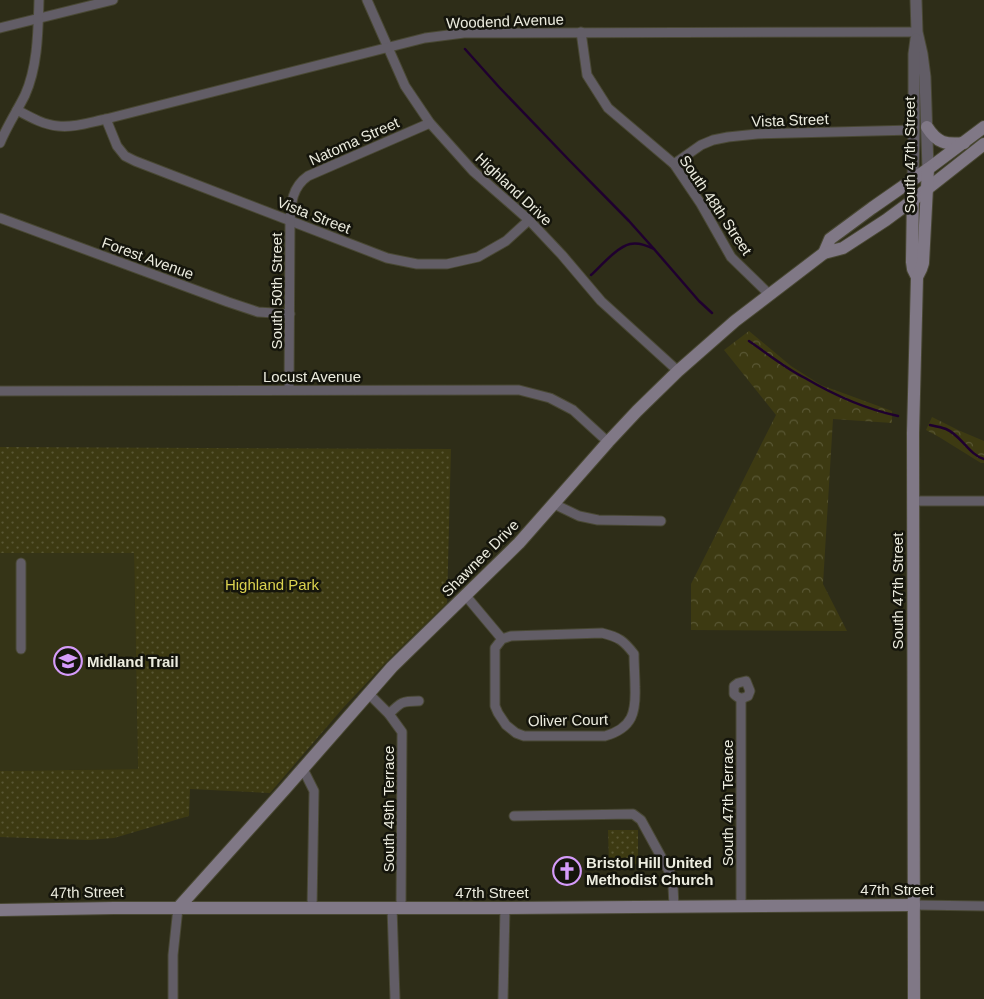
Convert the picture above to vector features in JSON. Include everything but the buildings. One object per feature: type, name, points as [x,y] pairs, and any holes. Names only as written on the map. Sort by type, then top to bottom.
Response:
[{"type":"main road","points":[[927,127],[934,137],[942,142],[964,143]]},
{"type":"main road","name":"Shawnee Drive","points":[[824,252],[830,239],[984,127]]},
{"type":"main road","name":"Shawnee Drive","points":[[178,908],[392,667],[519,543],[608,442],[678,372],[735,320],[824,252],[843,248],[886,220],[984,144]]},
{"type":"main road","name":"South 47th Street","points":[[914,999],[914,425],[917,277],[923,263],[928,169]]},
{"type":"main road","name":"South 47th Street","points":[[913,180],[913,269],[917,277]]},
{"type":"main road","points":[[886,220],[897,219],[907,224],[913,234]]},
{"type":"main road","points":[[204,880],[204,902],[210,908]]},
{"type":"main road","name":"47th Street","points":[[0,910],[741,907],[914,904]]},
{"type":"street","points":[[0,143],[32,77],[39,0]]},
{"type":"street","points":[[0,28],[113,0]]},
{"type":"street","name":"Highland Drive","points":[[368,0],[405,86],[430,123],[473,171],[529,220],[601,301],[678,372]]},
{"type":"street","name":"South 47th Street","points":[[913,180],[914,54],[917,32],[916,0]]},
{"type":"street","name":"South 48th Street","points":[[581,32],[587,74],[608,108],[674,164],[701,204],[732,257],[770,295]]},
{"type":"street","name":"Woodend Avenue","points":[[17,110],[40,122],[58,126],[75,126],[387,47],[425,38],[464,33],[917,32]]},
{"type":"street","name":"South 47th Street","points":[[917,32],[925,77],[928,169]]},
{"type":"street","name":"Vista Street","points":[[106,119],[117,146],[125,156],[135,161],[387,258],[416,264],[447,264],[478,257],[506,241],[529,220]]},
{"type":"street","name":"Natoma Street","points":[[290,222],[291,203],[301,181],[308,176],[430,123]]},
{"type":"street","name":"Vista Street","points":[[674,164],[701,145],[728,137],[757,134],[914,130]]},
{"type":"street","name":"Forest Avenue","points":[[0,218],[258,312],[290,314]]},
{"type":"street","name":"South 50th Street","points":[[289,390],[290,222]]},
{"type":"street","name":"Locust Avenue","points":[[0,391],[519,390],[550,398],[573,410],[608,442]]},
{"type":"street","points":[[913,501],[984,500]]},
{"type":"street","points":[[554,504],[579,516],[598,520],[661,521]]},
{"type":"street","points":[[21,563],[21,649]]},
{"type":"street","points":[[466,596],[502,639]]},
{"type":"street","name":"Oliver Court","points":[[602,634],[614,636],[621,640],[634,654],[636,705],[628,722],[622,729],[605,736],[524,736],[516,733],[501,719],[495,706],[495,648],[502,639],[511,636],[602,634]]},
{"type":"street","name":"South 49th Terrace","points":[[369,694],[389,714],[402,732],[395,999]]},
{"type":"street","name":"South 47th Terrace","points":[[741,699],[741,907]]},
{"type":"street","points":[[389,714],[399,704],[406,701],[419,701]]},
{"type":"street","points":[[303,769],[314,791],[312,908]]},
{"type":"street","points":[[514,816],[633,814],[642,820],[670,873],[674,907]]},
{"type":"street","name":"47th Street","points":[[914,904],[984,906]]},
{"type":"street","points":[[173,999],[173,955],[178,908]]},
{"type":"street","points":[[503,999],[505,908]]},
{"type":"shaded area","name":"Midland Trail","points":[[0,553],[134,553],[138,769],[0,771]]},
{"type":"green space","points":[[749,331],[791,366],[821,385],[892,411],[892,423],[833,419],[823,584],[847,631],[691,630],[691,584],[776,415],[724,350]]},
{"type":"green space","points":[[932,417],[984,441],[984,463],[926,430]]},
{"type":"green space","name":"Highland Park","points":[[0,447],[451,449],[447,603],[391,657],[343,708],[270,793],[190,789],[189,816],[114,838],[88,840],[0,837],[0,771],[138,769],[134,553],[0,553]]},
{"type":"green space","points":[[608,830],[638,830],[638,864],[609,865]]},
{"type":"waterway","points":[[465,49],[654,249]]},
{"type":"waterway","points":[[591,275],[625,246],[633,243],[645,245],[654,249],[699,301],[712,313]]},
{"type":"waterway","points":[[749,341],[790,370],[827,390],[850,401],[898,416]]},
{"type":"waterway","points":[[930,425],[944,428],[951,432],[974,453],[984,459]]},
{"type":"place","name":"Midland Trail","points":[[68,661]]},
{"type":"place","name":"Bristol Hill United Methodist Church","points":[[567,871]]}]
